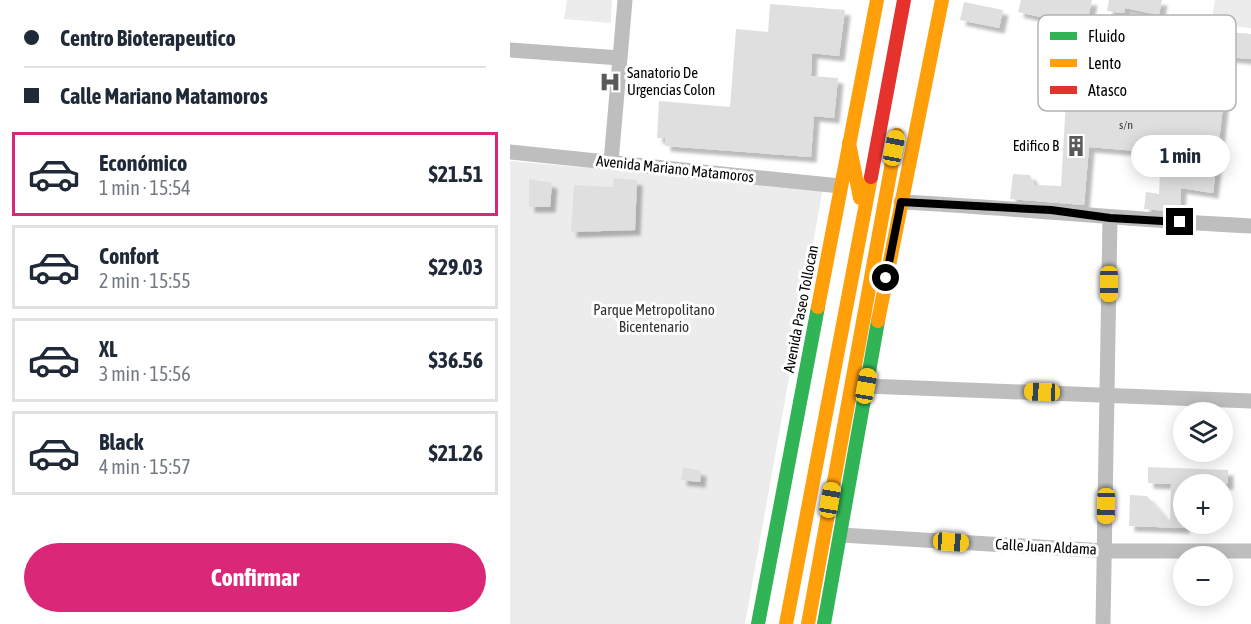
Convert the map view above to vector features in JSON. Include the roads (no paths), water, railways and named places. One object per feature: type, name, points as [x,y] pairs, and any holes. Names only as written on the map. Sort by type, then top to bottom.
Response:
[{"type":"main road","name":"Avenida Paseo Tollocan","points":[[759,624],[876,0]]},
{"type":"main road","points":[[786,624],[904,0]]},
{"type":"main road","points":[[824,624],[894,234],[942,0]]},
{"type":"main road","points":[[808,624],[898,125]]},
{"type":"main road","points":[[849,143],[863,211]]},
{"type":"main road","points":[[872,264],[894,234]]},
{"type":"street","points":[[611,162],[625,0]]},
{"type":"street","points":[[510,50],[620,58]]},
{"type":"street","name":"Avenida Mariano Matamoros","points":[[510,152],[840,186]]},
{"type":"street","points":[[901,202],[1051,210],[1110,218],[1251,226]]},
{"type":"street","points":[[1103,624],[1110,218]]},
{"type":"street","points":[[866,386],[1251,401]]},
{"type":"street","name":"Calle Juan Aldama","points":[[841,535],[1105,551],[1251,551]]},
{"type":"place","name":"Sanatorio De Urgencias Colon","points":[[610,82]]},
{"type":"place","name":"Edifico B","points":[[1076,146]]},
{"type":"park label","name":"Parque Metropolitano Bicentenario","points":[[654,318]]}]
